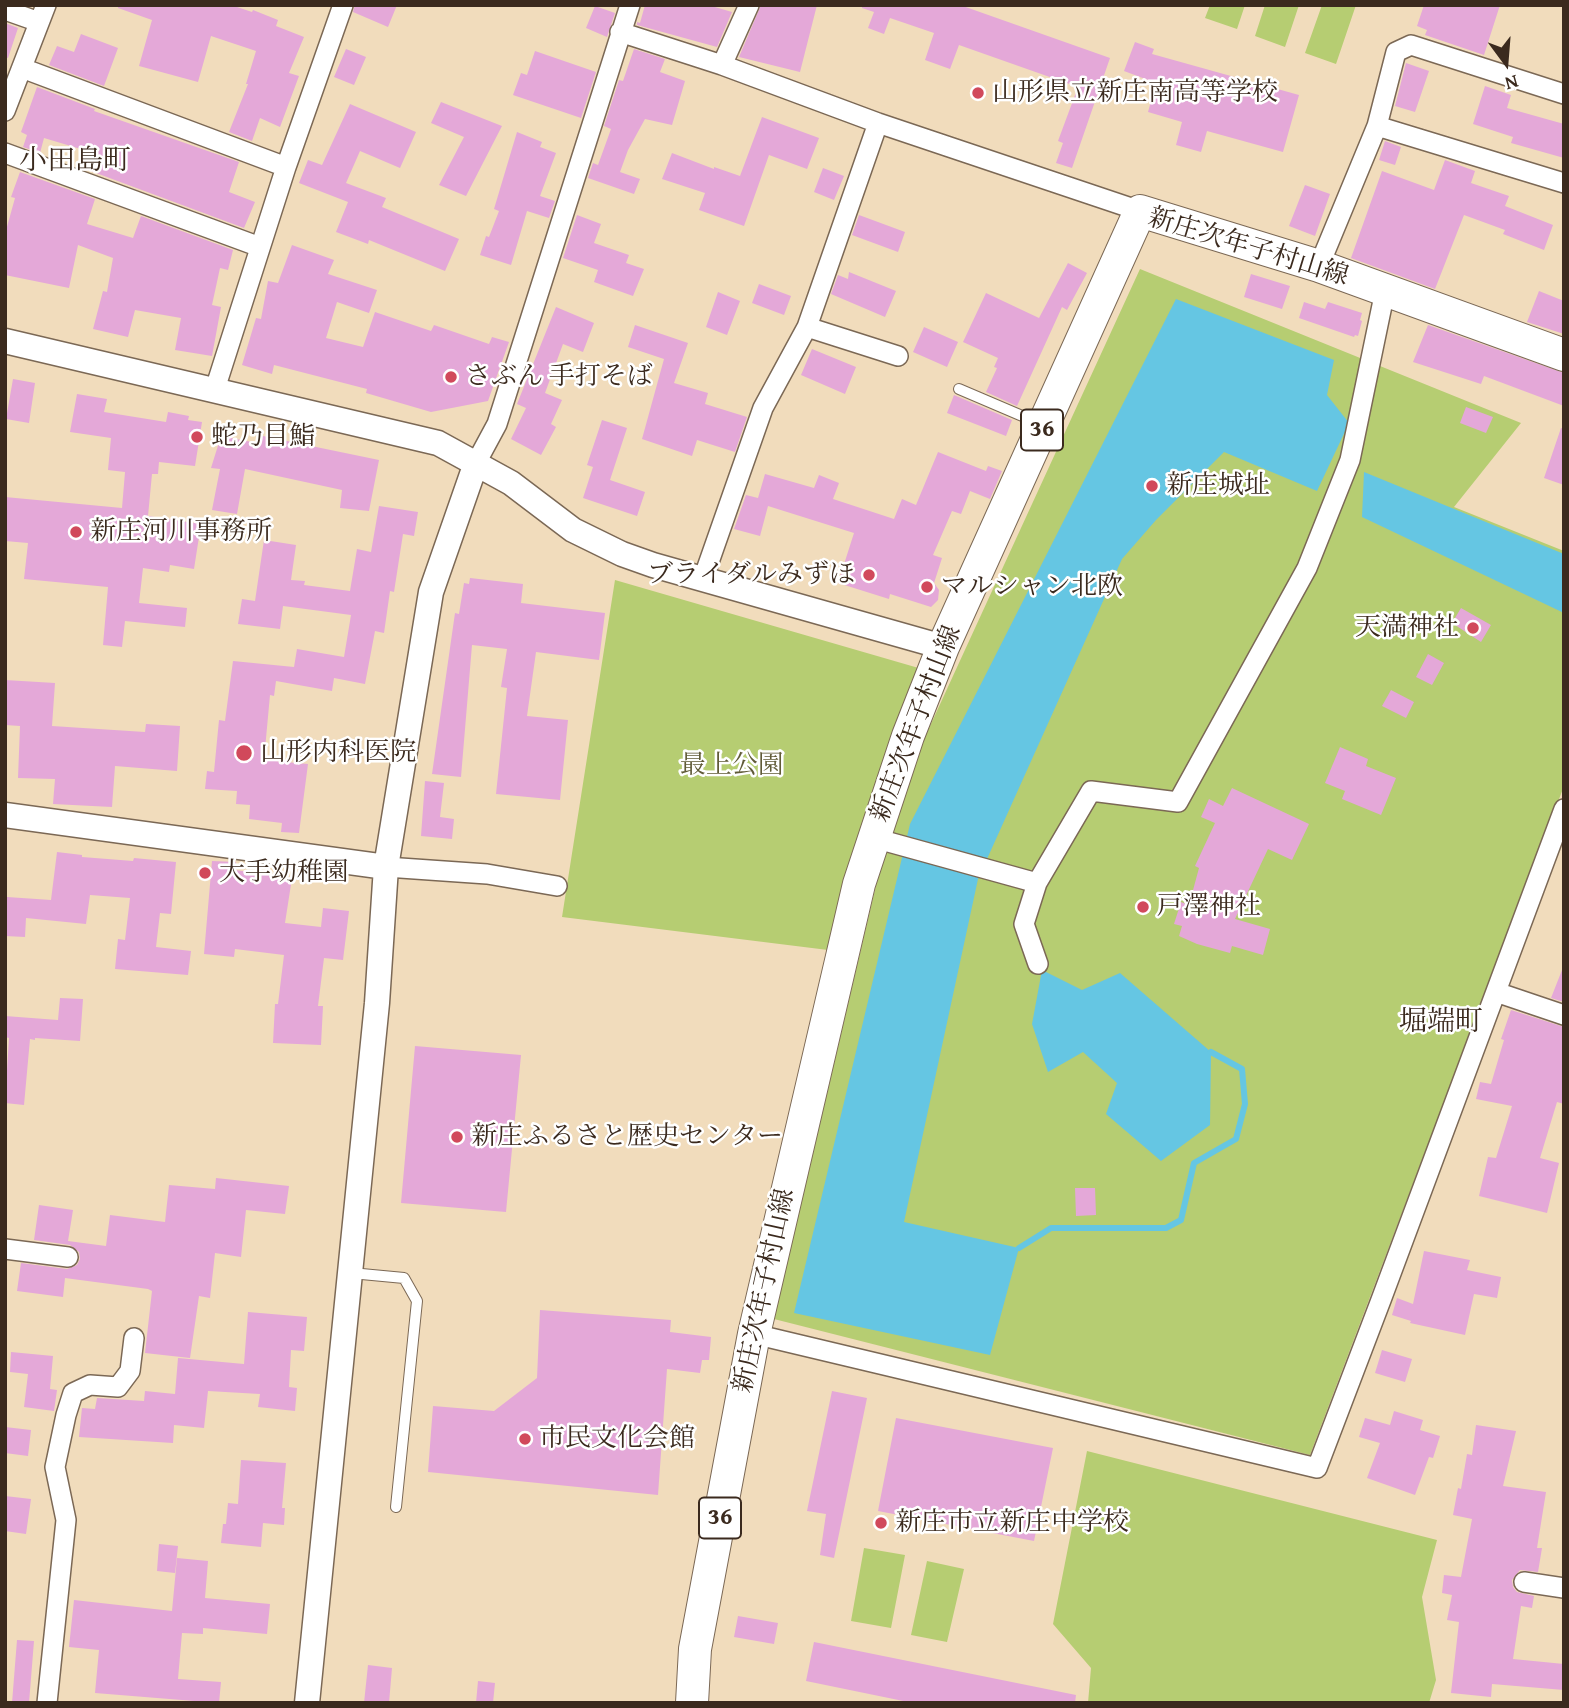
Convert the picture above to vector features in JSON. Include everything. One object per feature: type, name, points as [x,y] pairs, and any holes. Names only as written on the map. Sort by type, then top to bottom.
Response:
[{"type":"main road","name":"新庄次年子村山線","points":[[692,1703],[695,1649],[754,1334],[850,915],[908,736],[943,647],[1140,211],[1319,266],[1564,355]]},
{"type":"street","points":[[215,389],[286,167],[343,5]]},
{"type":"street","points":[[307,1703],[377,1003],[386,867],[431,592],[476,463],[497,424],[630,5]]},
{"type":"street","points":[[722,65],[749,5]]},
{"type":"street","points":[[5,10],[43,14],[5,111]]},
{"type":"street","points":[[620,32],[1140,211]]},
{"type":"street","points":[[1319,266],[1377,125],[1396,52],[1411,45],[1564,94]]},
{"type":"street","points":[[22,68],[286,167]]},
{"type":"street","points":[[703,579],[763,408],[807,327],[878,123]]},
{"type":"street","points":[[1377,125],[1564,183]]},
{"type":"street","points":[[5,153],[260,247]]},
{"type":"street","points":[[1038,964],[1024,924],[1037,883],[1091,791],[1178,802],[1307,568],[1350,460],[1385,291]]},
{"type":"street","points":[[807,327],[898,356]]},
{"type":"street","points":[[5,341],[438,443],[511,483],[573,530],[597,543],[653,565],[943,647]]},
{"type":"street","points":[[754,1334],[1317,1468],[1564,809]]},
{"type":"street","points":[[5,815],[386,867],[487,874],[557,886]]},
{"type":"street","points":[[874,838],[1037,883]]},
{"type":"street","points":[[1496,992],[1564,1015]]},
{"type":"street","points":[[5,1249],[68,1256]]},
{"type":"street","points":[[47,1703],[66,1520],[55,1467],[66,1415],[74,1393],[90,1385],[118,1387],[131,1371],[134,1338]]},
{"type":"street","points":[[1524,1583],[1564,1588]]},
{"type":"lane","points":[[959,389],[1044,425]]},
{"type":"lane","points":[[350,1273],[404,1278],[417,1301],[396,1507]]},
{"type":"green space","points":[[1210,5],[1245,5],[1237,29],[1205,18]]},
{"type":"green space","points":[[1265,5],[1299,5],[1285,47],[1255,36]]},
{"type":"green space","points":[[1322,5],[1356,5],[1336,64],[1305,53]]},
{"type":"green space","points":[[1140,269],[1521,423],[1454,507],[1564,551],[1564,786],[1310,1455],[774,1319],[896,800]]},
{"type":"green space","name":"最上公園","points":[[615,580],[922,669],[828,950],[562,917]]},
{"type":"green space","points":[[1087,1451],[1437,1540],[1422,1597],[1436,1680],[1429,1703],[1088,1703],[1091,1668],[1053,1624]]},
{"type":"green space","points":[[864,1548],[905,1555],[891,1628],[851,1621]]},
{"type":"green space","points":[[927,1561],[964,1569],[947,1642],[911,1635]]},
{"type":"water","points":[[1176,299],[1334,360],[1327,395],[1349,423],[1317,491],[1224,452],[1156,520],[1122,559],[978,879],[904,1222],[1019,1248],[990,1355],[794,1313],[910,824]]},
{"type":"water","points":[[1364,472],[1564,554],[1564,613],[1362,517]]},
{"type":"water","points":[[1042,970],[1082,990],[1120,973],[1211,1052],[1210,1125],[1161,1161],[1106,1114],[1117,1083],[1083,1052],[1048,1072],[1032,1024]]},
{"type":"building","points":[[118,5],[231,5],[278,20],[276,26],[304,37],[289,73],[299,76],[280,127],[260,118],[252,141],[229,132],[248,84],[256,51],[211,36],[198,82],[139,66],[152,20],[118,8]]},
{"type":"building","points":[[355,5],[397,5],[388,27],[353,12]]},
{"type":"building","points":[[645,5],[708,5],[732,12],[717,47],[637,25]]},
{"type":"building","points":[[761,5],[817,5],[800,72],[739,57]]},
{"type":"building","points":[[862,5],[960,5],[1110,58],[1072,168],[1056,163],[1063,143],[1058,141],[1078,87],[959,45],[950,69],[925,60],[934,33],[890,18],[884,34],[868,28],[874,12],[862,8]]},
{"type":"building","points":[[1424,5],[1500,5],[1484,55],[1425,35],[1427,30],[1417,26]]},
{"type":"building","points":[[595,6],[615,13],[607,37],[586,28]]},
{"type":"building","points":[[5,23],[18,28],[8,58],[5,57]]},
{"type":"building","points":[[81,34],[118,48],[104,86],[49,65],[57,46],[74,52]]},
{"type":"building","points":[[1135,42],[1154,49],[1152,54],[1299,95],[1283,152],[1207,131],[1201,152],[1176,145],[1182,122],[1148,112],[1156,83],[1124,71]]},
{"type":"building","points":[[346,49],[366,57],[354,85],[334,77]]},
{"type":"building","points":[[634,49],[665,59],[660,72],[685,81],[672,125],[645,119],[628,150],[620,172],[640,179],[634,194],[588,178],[593,163],[598,165],[611,129],[604,126],[619,80],[623,81]]},
{"type":"building","points":[[535,51],[596,72],[581,118],[513,95],[521,73],[527,75]]},
{"type":"building","points":[[1406,63],[1429,71],[1415,112],[1395,106]]},
{"type":"building","points":[[1485,86],[1511,95],[1507,108],[1564,124],[1564,158],[1511,143],[1513,137],[1473,124]]},
{"type":"building","points":[[37,87],[95,109],[94,111],[239,162],[229,192],[255,202],[244,228],[88,170],[94,153],[44,138],[40,153],[23,147],[27,135],[21,132]]},
{"type":"building","points":[[441,102],[502,126],[466,196],[439,185],[464,137],[431,123]]},
{"type":"building","points":[[350,104],[416,132],[400,168],[360,151],[346,183],[386,198],[382,207],[459,239],[445,271],[369,240],[368,244],[336,232],[348,202],[299,183],[308,160],[322,165]]},
{"type":"building","points":[[762,117],[819,138],[807,169],[769,155],[744,226],[699,210],[705,193],[662,179],[672,153],[740,176]]},
{"type":"building","points":[[517,132],[542,142],[540,147],[556,153],[540,196],[555,201],[549,218],[527,211],[511,265],[480,255],[499,211],[494,209]]},
{"type":"building","points":[[1385,141],[1401,147],[1395,165],[1379,160]]},
{"type":"building","points":[[1445,160],[1475,171],[1471,183],[1509,196],[1505,206],[1553,225],[1544,250],[1503,234],[1505,230],[1464,215],[1435,289],[1351,258],[1382,171],[1434,190]]},
{"type":"building","points":[[823,168],[844,176],[834,200],[814,192]]},
{"type":"building","points":[[20,172],[95,199],[87,224],[133,238],[141,216],[233,250],[228,270],[220,268],[212,305],[221,307],[212,356],[175,350],[181,318],[135,310],[128,337],[93,329],[103,291],[107,292],[113,258],[78,245],[69,288],[5,275],[5,234],[15,198],[11,197]]},
{"type":"building","points":[[1305,185],[1330,194],[1315,236],[1289,226]]},
{"type":"building","points":[[577,215],[601,224],[594,243],[629,255],[626,263],[644,269],[633,296],[594,282],[598,270],[563,258]]},
{"type":"building","points":[[859,215],[905,232],[898,252],[852,235]]},
{"type":"building","points":[[292,245],[334,260],[328,274],[377,290],[369,313],[337,302],[326,338],[363,347],[375,312],[431,331],[434,325],[489,344],[492,337],[509,342],[488,401],[431,412],[366,393],[367,389],[274,365],[272,374],[242,365],[256,318],[261,319],[268,281],[278,283]]},
{"type":"building","points":[[1068,263],[1087,273],[1067,310],[1062,307],[1017,406],[986,392],[997,368],[994,367],[998,358],[963,342],[986,293],[1039,318]]},
{"type":"building","points":[[849,272],[896,291],[885,317],[831,294],[838,275],[848,279]]},
{"type":"building","points":[[1251,274],[1290,286],[1282,309],[1244,297]]},
{"type":"building","points":[[759,284],[791,296],[784,315],[752,303]]},
{"type":"building","points":[[1539,291],[1564,301],[1564,334],[1527,322]]},
{"type":"building","points":[[718,292],[740,301],[727,335],[706,327]]},
{"type":"building","points":[[1304,302],[1325,309],[1328,302],[1362,313],[1358,336],[1354,337],[1299,318]]},
{"type":"building","points":[[556,307],[594,323],[583,352],[563,344],[545,393],[562,400],[551,424],[556,427],[541,455],[511,439],[526,408],[517,404]]},
{"type":"building","points":[[635,325],[688,343],[674,383],[708,393],[705,404],[747,417],[735,452],[697,440],[692,456],[642,439],[664,359],[628,347]]},
{"type":"building","points":[[1428,325],[1564,373],[1564,406],[1484,376],[1481,384],[1413,362]]},
{"type":"building","points":[[924,327],[958,342],[947,367],[913,352]]},
{"type":"building","points":[[812,349],[856,367],[845,394],[801,375]]},
{"type":"building","points":[[13,379],[35,383],[29,423],[6,419]]},
{"type":"building","points":[[77,394],[107,399],[104,412],[166,422],[168,412],[202,422],[195,466],[159,462],[158,474],[152,474],[148,516],[201,524],[194,569],[170,565],[169,572],[143,568],[139,603],[187,608],[185,627],[125,621],[122,647],[103,645],[108,587],[24,579],[28,543],[5,541],[5,497],[122,508],[125,472],[108,470],[111,438],[70,432]]},
{"type":"building","points":[[954,395],[1012,420],[1006,436],[947,413]]},
{"type":"building","points":[[1466,407],[1493,417],[1486,433],[1460,423]]},
{"type":"building","points":[[602,420],[627,428],[610,480],[645,492],[637,516],[583,498],[593,467],[587,465]]},
{"type":"building","points":[[1561,428],[1564,429],[1564,485],[1544,478]]},
{"type":"building","points":[[258,435],[379,460],[369,511],[340,508],[342,490],[245,469],[237,514],[212,510],[220,469],[211,468],[221,436],[257,443]]},
{"type":"building","points":[[938,452],[986,471],[988,466],[1002,471],[990,499],[970,491],[961,514],[952,511],[933,555],[942,558],[934,583],[939,590],[938,600],[931,607],[890,594],[889,599],[838,583],[854,533],[768,506],[760,536],[734,529],[746,495],[758,498],[765,474],[814,488],[819,475],[839,483],[833,499],[894,519],[902,499],[916,505]]},
{"type":"building","points":[[379,506],[418,512],[414,536],[403,534],[384,633],[375,631],[365,684],[334,678],[332,691],[276,681],[274,696],[270,695],[264,760],[308,764],[299,833],[281,832],[282,823],[249,819],[250,805],[236,804],[237,791],[205,789],[207,771],[214,772],[219,720],[225,721],[233,661],[294,667],[297,649],[344,657],[351,615],[283,606],[280,629],[238,624],[242,599],[255,601],[264,540],[296,545],[291,580],[305,581],[304,585],[350,591],[357,549],[371,552]]},
{"type":"building","points":[[470,578],[523,584],[521,603],[605,613],[599,660],[536,652],[527,716],[568,720],[560,800],[496,794],[507,688],[501,687],[507,649],[472,645],[461,777],[432,774],[455,613],[459,614],[464,583],[469,584]]},
{"type":"building","points":[[1461,608],[1491,625],[1481,642],[1452,623]]},
{"type":"building","points":[[1428,654],[1444,663],[1432,685],[1416,677]]},
{"type":"building","points":[[5,680],[55,683],[52,726],[145,732],[146,724],[180,726],[177,771],[115,766],[112,807],[53,804],[55,779],[18,778],[20,726],[5,725]]},
{"type":"building","points":[[1391,690],[1414,702],[1406,718],[1382,706]]},
{"type":"building","points":[[1340,747],[1368,759],[1366,766],[1396,778],[1381,815],[1342,799],[1345,791],[1325,783]]},
{"type":"building","points":[[425,781],[444,783],[440,817],[454,819],[452,839],[421,836]]},
{"type":"building","points":[[1232,788],[1309,824],[1292,860],[1268,849],[1235,919],[1270,929],[1263,955],[1232,946],[1230,953],[1197,944],[1179,936],[1182,926],[1174,924],[1181,902],[1189,905],[1199,868],[1195,866],[1215,823],[1201,817],[1209,799],[1223,806]]},
{"type":"building","points":[[57,852],[82,857],[176,862],[171,914],[160,913],[156,947],[191,951],[188,975],[115,969],[118,939],[125,940],[130,898],[90,895],[86,924],[26,918],[25,937],[5,936],[7,897],[51,900]]},
{"type":"building","points":[[212,861],[236,862],[235,870],[292,878],[285,923],[321,927],[323,908],[349,911],[343,960],[324,958],[318,1006],[323,1006],[321,1045],[273,1043],[275,1004],[278,1004],[284,955],[235,949],[234,957],[204,954]]},
{"type":"building","points":[[1564,970],[1564,1002],[1551,998]]},
{"type":"building","points":[[60,998],[83,999],[80,1041],[30,1039],[24,1105],[5,1103],[9,1038],[5,1037],[5,1016],[58,1020]]},
{"type":"building","points":[[1511,1010],[1564,1027],[1564,1104],[1557,1102],[1540,1158],[1559,1163],[1547,1213],[1479,1196],[1488,1157],[1496,1158],[1512,1106],[1476,1099],[1480,1082],[1491,1084]]},
{"type":"building","points":[[415,1046],[521,1055],[506,1212],[401,1203]]},
{"type":"building","points":[[216,1178],[289,1186],[285,1214],[246,1210],[241,1257],[215,1253],[210,1298],[199,1296],[190,1358],[145,1353],[152,1291],[148,1289],[65,1278],[63,1297],[17,1291],[21,1263],[67,1269],[77,1265],[80,1259],[79,1252],[70,1245],[34,1240],[39,1205],[73,1210],[68,1241],[106,1246],[110,1215],[165,1222],[169,1185],[215,1189]]},
{"type":"building","points":[[1075,1188],[1095,1188],[1096,1215],[1076,1216]]},
{"type":"building","points":[[1424,1251],[1470,1260],[1467,1270],[1501,1277],[1497,1298],[1474,1294],[1465,1335],[1410,1323],[1411,1321],[1392,1315],[1397,1298],[1413,1304]]},
{"type":"building","points":[[540,1310],[671,1320],[670,1332],[711,1337],[709,1360],[702,1360],[700,1373],[667,1369],[658,1495],[428,1472],[433,1406],[494,1411],[537,1378]]},
{"type":"building","points":[[248,1312],[307,1317],[304,1351],[291,1350],[289,1387],[297,1388],[295,1411],[258,1407],[260,1394],[208,1391],[204,1428],[174,1425],[173,1443],[79,1437],[82,1408],[95,1409],[97,1398],[144,1401],[145,1391],[175,1394],[178,1358],[244,1364]]},
{"type":"building","points":[[1382,1350],[1412,1359],[1405,1382],[1375,1373]]},
{"type":"building","points":[[11,1352],[53,1356],[50,1389],[57,1390],[54,1411],[24,1407],[28,1374],[10,1372]]},
{"type":"building","points":[[832,1391],[867,1398],[834,1558],[820,1555],[826,1514],[807,1511]]},
{"type":"building","points":[[1394,1411],[1423,1420],[1420,1430],[1440,1436],[1433,1458],[1429,1457],[1415,1495],[1367,1478],[1380,1443],[1359,1437],[1365,1418],[1390,1425]]},
{"type":"building","points":[[896,1418],[1053,1448],[1034,1541],[878,1511]]},
{"type":"building","points":[[1476,1425],[1516,1431],[1503,1486],[1546,1492],[1537,1548],[1542,1548],[1538,1572],[1520,1570],[1512,1580],[1517,1592],[1534,1596],[1532,1608],[1521,1606],[1513,1659],[1564,1664],[1564,1690],[1492,1684],[1491,1697],[1451,1693],[1459,1622],[1447,1620],[1452,1595],[1442,1593],[1444,1575],[1461,1577],[1472,1519],[1453,1515],[1467,1454],[1472,1455]]},
{"type":"building","points":[[5,1427],[31,1430],[28,1456],[5,1453]]},
{"type":"building","points":[[241,1460],[286,1463],[282,1508],[285,1508],[284,1525],[263,1523],[261,1547],[221,1543],[228,1503],[238,1504]]},
{"type":"building","points":[[5,1496],[31,1499],[26,1534],[5,1531]]},
{"type":"building","points":[[159,1544],[178,1546],[175,1573],[157,1571]]},
{"type":"building","points":[[177,1558],[208,1561],[205,1598],[270,1604],[267,1634],[203,1628],[203,1634],[182,1633],[178,1679],[221,1682],[219,1703],[95,1693],[99,1650],[69,1647],[74,1600],[172,1611]]},
{"type":"building","points":[[738,1616],[778,1623],[774,1644],[734,1637]]},
{"type":"building","points":[[17,1640],[34,1641],[29,1703],[12,1703]]},
{"type":"building","points":[[814,1642],[1076,1695],[1075,1703],[913,1703],[806,1681]]},
{"type":"building","points":[[368,1665],[392,1668],[389,1703],[364,1703]]},
{"type":"building","points":[[478,1681],[495,1683],[493,1703],[476,1703]]},
{"type":"waterway","points":[[1019,1248],[1051,1228],[1166,1228],[1181,1220],[1194,1163],[1236,1139],[1245,1104],[1242,1069],[1211,1052]]},
{"type":"place","name":"山形県立新庄南高等学校","points":[[978,93]]},
{"type":"place","name":"さぶん 手打そば","points":[[451,377]]},
{"type":"place","name":"蛇乃目鮨","points":[[197,437]]},
{"type":"place","name":"新庄城址","points":[[1152,486]]},
{"type":"place","name":"新庄河川事務所","points":[[76,532]]},
{"type":"place","name":"ブライダルみずほ","points":[[869,575]]},
{"type":"place","name":"マルシャン北欧","points":[[927,587]]},
{"type":"place","name":"天満神社","points":[[1473,628]]},
{"type":"place","name":"山形内科医院","points":[[244,753]]},
{"type":"place","name":"大手幼稚園","points":[[205,873]]},
{"type":"place","name":"戸澤神社","points":[[1143,907]]},
{"type":"place","name":"新庄ふるさと歴史センター","points":[[457,1137]]},
{"type":"place","name":"市民文化会館","points":[[525,1439]]},
{"type":"place","name":"新庄市立新庄中学校","points":[[881,1523]]},
{"type":"district","name":"小田島町","points":[[75,162]]},
{"type":"district","name":"堀端町","points":[[1441,1023]]}]
